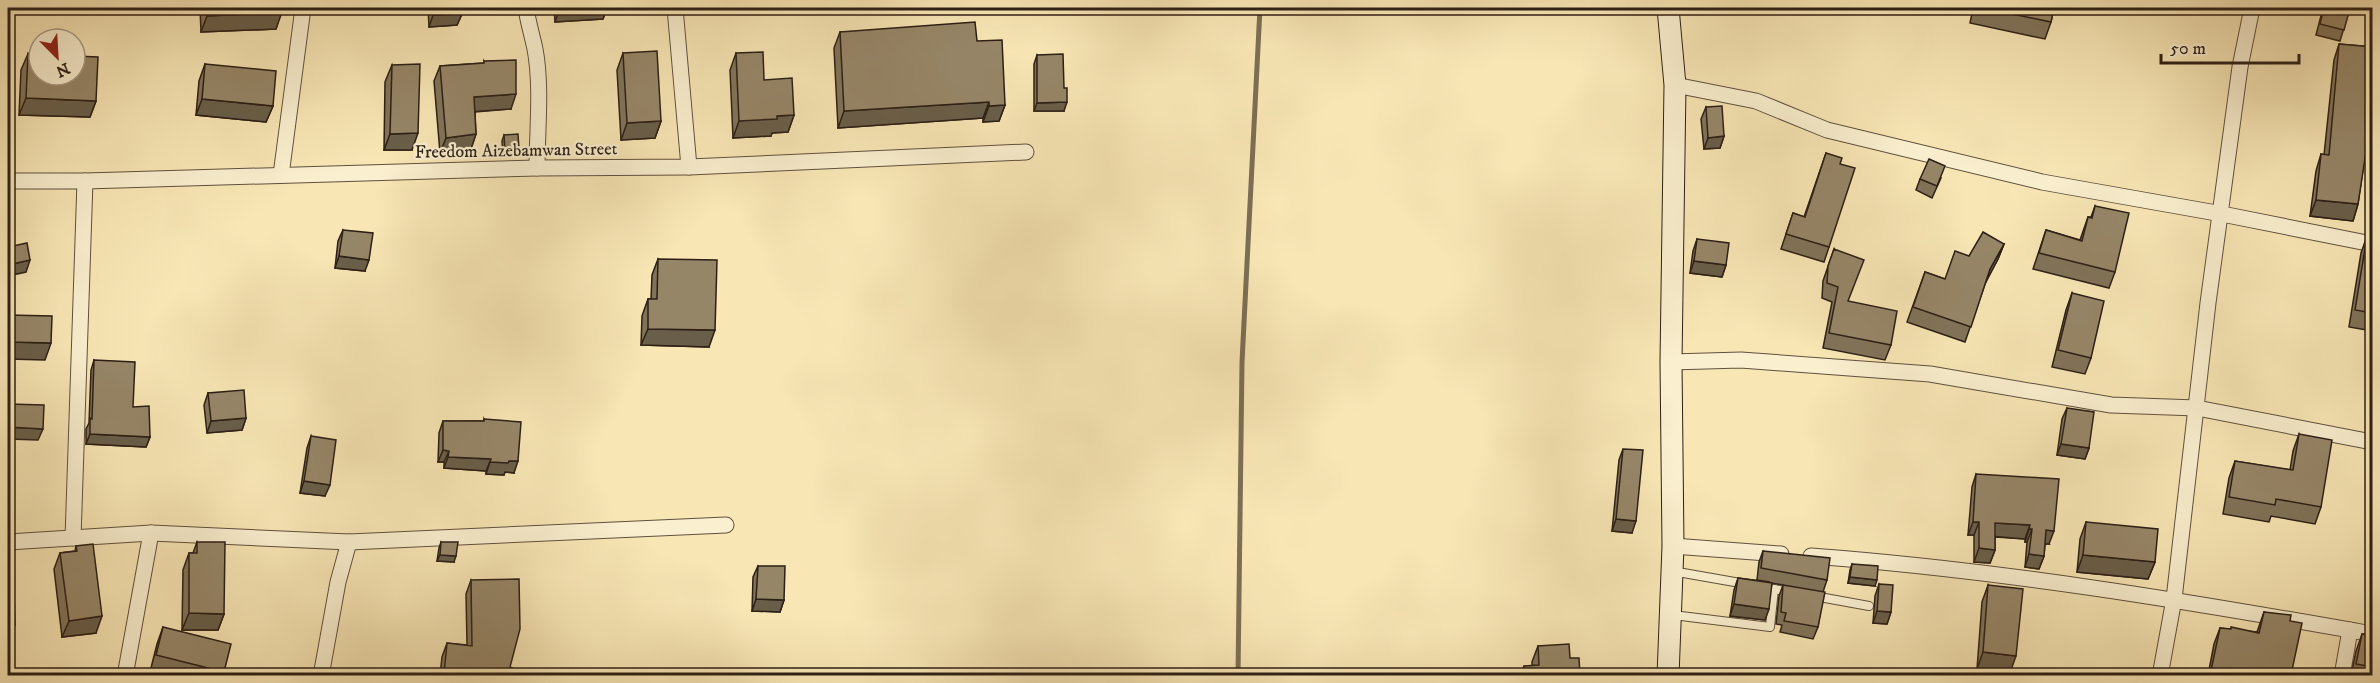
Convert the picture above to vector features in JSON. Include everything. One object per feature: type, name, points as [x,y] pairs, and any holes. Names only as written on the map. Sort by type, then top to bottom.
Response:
[{"type":"street","points":[[281,175],[303,8]]},
{"type":"street","points":[[526,8],[528,26],[535,49],[537,74],[537,168]]},
{"type":"street","points":[[675,8],[689,167]]},
{"type":"street","points":[[1668,8],[1675,85],[1671,362],[1673,546],[1668,675]]},
{"type":"street","points":[[2160,675],[2174,599],[2208,303],[2222,214],[2240,67],[2252,8]]},
{"type":"street","points":[[1675,85],[1756,101],[1827,130],[2020,177],[2373,244]]},
{"type":"street","name":"Freedom Aizebamwan Street","points":[[8,181],[85,181],[537,168],[689,167],[1026,152]]},
{"type":"street","points":[[73,538],[85,181]]},
{"type":"street","points":[[1671,362],[1741,360],[1930,374],[2111,405],[2197,408],[2373,442]]},
{"type":"street","points":[[8,542],[151,533],[349,542],[726,525]]},
{"type":"street","points":[[125,675],[151,533]]},
{"type":"street","points":[[321,675],[338,582],[349,542]]},
{"type":"street","points":[[1673,546],[1859,560],[2053,581],[2174,599],[2373,634]]},
{"type":"street","points":[[2343,675],[2350,630]]},
{"type":"lane","points":[[1672,571],[1795,593]]},
{"type":"lane","points":[[1672,615],[1770,627],[1774,589]]},
{"type":"lane","points":[[1806,595],[1869,606]]},
{"type":"building","points":[[207,8],[282,8],[282,12],[207,16]]},
{"type":"building","points":[[433,8],[461,8],[462,14],[433,15]]},
{"type":"building","points":[[1983,8],[2054,8],[2051,22]]},
{"type":"building","points":[[2324,8],[2350,8],[2344,30],[2320,24]]},
{"type":"building","points":[[975,22],[977,41],[1002,40],[1005,105],[989,106],[989,102],[844,111],[840,32]]},
{"type":"building","points":[[2339,44],[2373,47],[2373,106],[2358,204],[2316,200],[2321,154],[2329,155]]},
{"type":"building","points":[[657,51],[661,121],[627,123],[623,53]]},
{"type":"building","points":[[763,52],[764,80],[792,78],[794,115],[777,116],[777,119],[739,121],[736,53]]},
{"type":"building","points":[[1063,54],[1064,88],[1067,88],[1067,102],[1037,103],[1037,55]]},
{"type":"building","points":[[87,57],[98,57],[96,101],[26,98],[27,76],[27,87],[87,87]]},
{"type":"building","points":[[516,60],[516,94],[474,97],[476,134],[446,138],[440,66]]},
{"type":"building","points":[[205,64],[276,71],[273,106],[202,99]]},
{"type":"building","points":[[420,64],[418,133],[390,134],[392,65]]},
{"type":"building","points":[[1722,106],[1724,136],[1708,138],[1706,107]]},
{"type":"building","points":[[518,134],[519,149],[505,150],[504,135]]},
{"type":"building","points":[[1826,153],[1842,158],[1840,164],[1855,168],[1829,247],[1786,234],[1793,213],[1805,217]]},
{"type":"building","points":[[1929,159],[1945,166],[1937,186],[1920,179]]},
{"type":"building","points":[[2095,206],[2129,213],[2115,272],[2039,253],[2046,230],[2082,241],[2088,217],[2092,218]]},
{"type":"building","points":[[343,230],[373,233],[369,260],[339,256]]},
{"type":"building","points":[[1983,232],[2004,244],[1990,269],[1971,327],[1913,307],[1925,272],[1945,279],[1955,251],[1969,256]]},
{"type":"building","points":[[2367,236],[2373,237],[2373,313],[2355,310]]},
{"type":"building","points":[[1697,239],[1729,243],[1726,265],[1694,261]]},
{"type":"building","points":[[27,243],[30,260],[8,265],[8,247]]},
{"type":"building","points":[[1834,249],[1864,260],[1848,301],[1897,311],[1891,345],[1829,333],[1838,287],[1827,283],[1828,266]]},
{"type":"building","points":[[658,259],[717,260],[715,330],[648,329],[648,299],[657,299]]},
{"type":"building","points":[[2072,293],[2104,301],[2091,358],[2058,350]]},
{"type":"building","points":[[8,315],[52,316],[51,343],[8,342]]},
{"type":"building","points":[[94,360],[135,362],[133,407],[149,406],[150,437],[90,434]]},
{"type":"building","points":[[244,390],[246,418],[211,421],[208,393]]},
{"type":"building","points":[[8,404],[44,405],[43,429],[8,427]]},
{"type":"building","points":[[2067,408],[2094,412],[2089,448],[2061,444]]},
{"type":"building","points":[[484,419],[521,422],[518,461],[490,462],[491,459],[448,457],[449,451],[443,450],[443,421],[484,421]]},
{"type":"building","points":[[2299,434],[2332,440],[2321,507],[2276,499],[2275,505],[2229,497],[2235,461],[2293,470]]},
{"type":"building","points":[[311,436],[336,440],[330,485],[304,481]]},
{"type":"building","points":[[1623,449],[1643,450],[1636,521],[1616,519]]},
{"type":"building","points":[[1976,474],[2059,479],[2054,531],[2046,530],[2044,556],[2029,554],[2032,529],[2029,529],[2030,525],[1995,523],[1995,550],[1979,548],[1979,522],[1973,522]]},
{"type":"building","points":[[8,478],[13,478],[9,511],[8,511]]},
{"type":"building","points":[[2086,522],[2158,529],[2155,562],[2083,555]]},
{"type":"building","points":[[197,542],[225,542],[224,614],[189,613],[189,553],[197,553]]},
{"type":"building","points":[[441,542],[458,542],[456,556],[440,555]]},
{"type":"building","points":[[93,544],[102,616],[69,621],[60,553],[77,551],[76,546]]},
{"type":"building","points":[[1763,551],[1830,558],[1827,580],[1761,568]]},
{"type":"building","points":[[8,560],[13,560],[15,625],[8,626]]},
{"type":"building","points":[[1852,564],[1878,566],[1877,580],[1850,577]]},
{"type":"building","points":[[758,566],[785,566],[784,600],[756,599]]},
{"type":"building","points":[[1738,578],[1772,583],[1769,609],[1734,604]]},
{"type":"building","points":[[519,579],[520,629],[510,667],[515,669],[513,675],[444,674],[447,643],[472,646],[471,580]]},
{"type":"building","points":[[1879,584],[1893,585],[1891,612],[1877,611]]},
{"type":"building","points":[[1783,585],[1825,592],[1818,627],[1784,621],[1786,613],[1781,612]]},
{"type":"building","points":[[1988,585],[2023,589],[2016,656],[1983,652]]},
{"type":"building","points":[[2264,612],[2291,615],[2290,621],[2302,623],[2291,675],[2210,675],[2220,628],[2231,629],[2231,627],[2259,633]]},
{"type":"building","points":[[163,627],[231,644],[224,672],[156,655]]},
{"type":"building","points":[[2362,634],[2373,636],[2373,667],[2356,664]]},
{"type":"building","points":[[1569,644],[1570,658],[1579,658],[1580,675],[1524,675],[1524,666],[1539,665],[1538,646]]},
{"type":"building","points":[[357,669],[387,675],[355,675]]},
{"type":"waterway","points":[[1238,676],[1242,362],[1260,8]]}]
